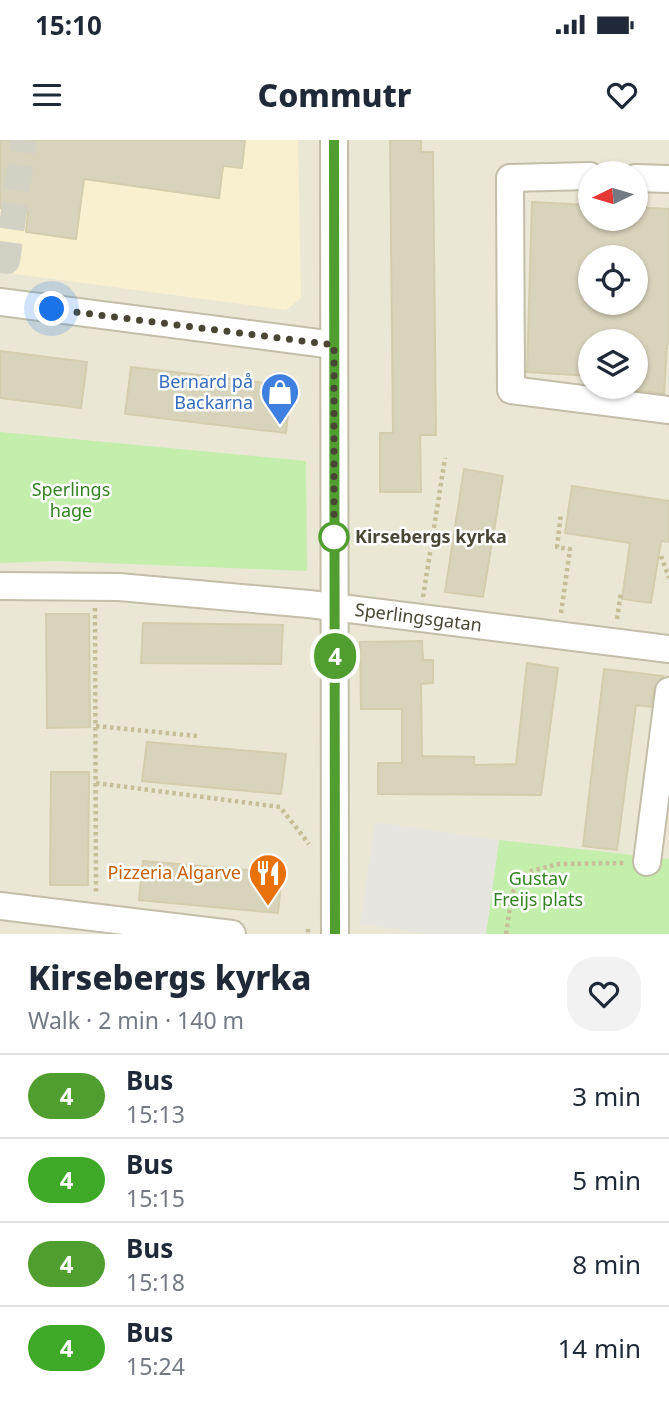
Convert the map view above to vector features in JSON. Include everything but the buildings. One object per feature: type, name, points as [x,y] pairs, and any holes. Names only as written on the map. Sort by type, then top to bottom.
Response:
[{"type":"street","points":[[334,140],[335,934]]},
{"type":"street","points":[[578,176],[510,177],[511,390],[669,410]]},
{"type":"street","points":[[648,178],[669,179]]},
{"type":"street","points":[[0,302],[334,345]]},
{"type":"street","name":"Sperlingsgatan","points":[[0,586],[119,587],[333,606],[669,649]]},
{"type":"street","points":[[647,862],[669,691]]},
{"type":"street","points":[[0,906],[232,934]]},
{"type":"path","points":[[423,598],[445,458]]},
{"type":"path","points":[[560,617],[570,549],[557,547],[561,513]]},
{"type":"path","points":[[661,556],[669,578]]},
{"type":"path","points":[[617,623],[621,592]]},
{"type":"path","points":[[95,602],[96,902]]},
{"type":"path","points":[[96,726],[197,736]]},
{"type":"path","points":[[96,783],[280,807],[309,844]]},
{"type":"path","points":[[506,934],[512,893],[527,872],[559,864],[647,862]]},
{"type":"shaded area","points":[[0,140],[669,140],[669,934],[0,934]]},
{"type":"shaded area","points":[[0,140],[298,140],[301,298],[286,310],[0,272]]},
{"type":"shaded area","points":[[375,822],[499,840],[486,934],[429,934],[360,924]]},
{"type":"green space","name":"Sperlings hage","points":[[0,432],[306,461],[307,571],[56,561],[0,563]]},
{"type":"green space","name":"Gustav Freijs plats","points":[[499,840],[669,859],[669,934],[486,934]]},
{"type":"tunnel","points":[[0,260],[7,261],[24,140]]},
{"type":"bus line","name":"4","points":[[334,140],[335,934]]},
{"type":"place","name":"Bernard på Backarna","points":[[280,426]]},
{"type":"place","name":"Kirsebergs kyrka","points":[[334,537]]},
{"type":"place","name":"Pizzeria Algarve","points":[[268,907]]},
{"type":"route","points":[[52,309],[334,345],[334,537]]}]
